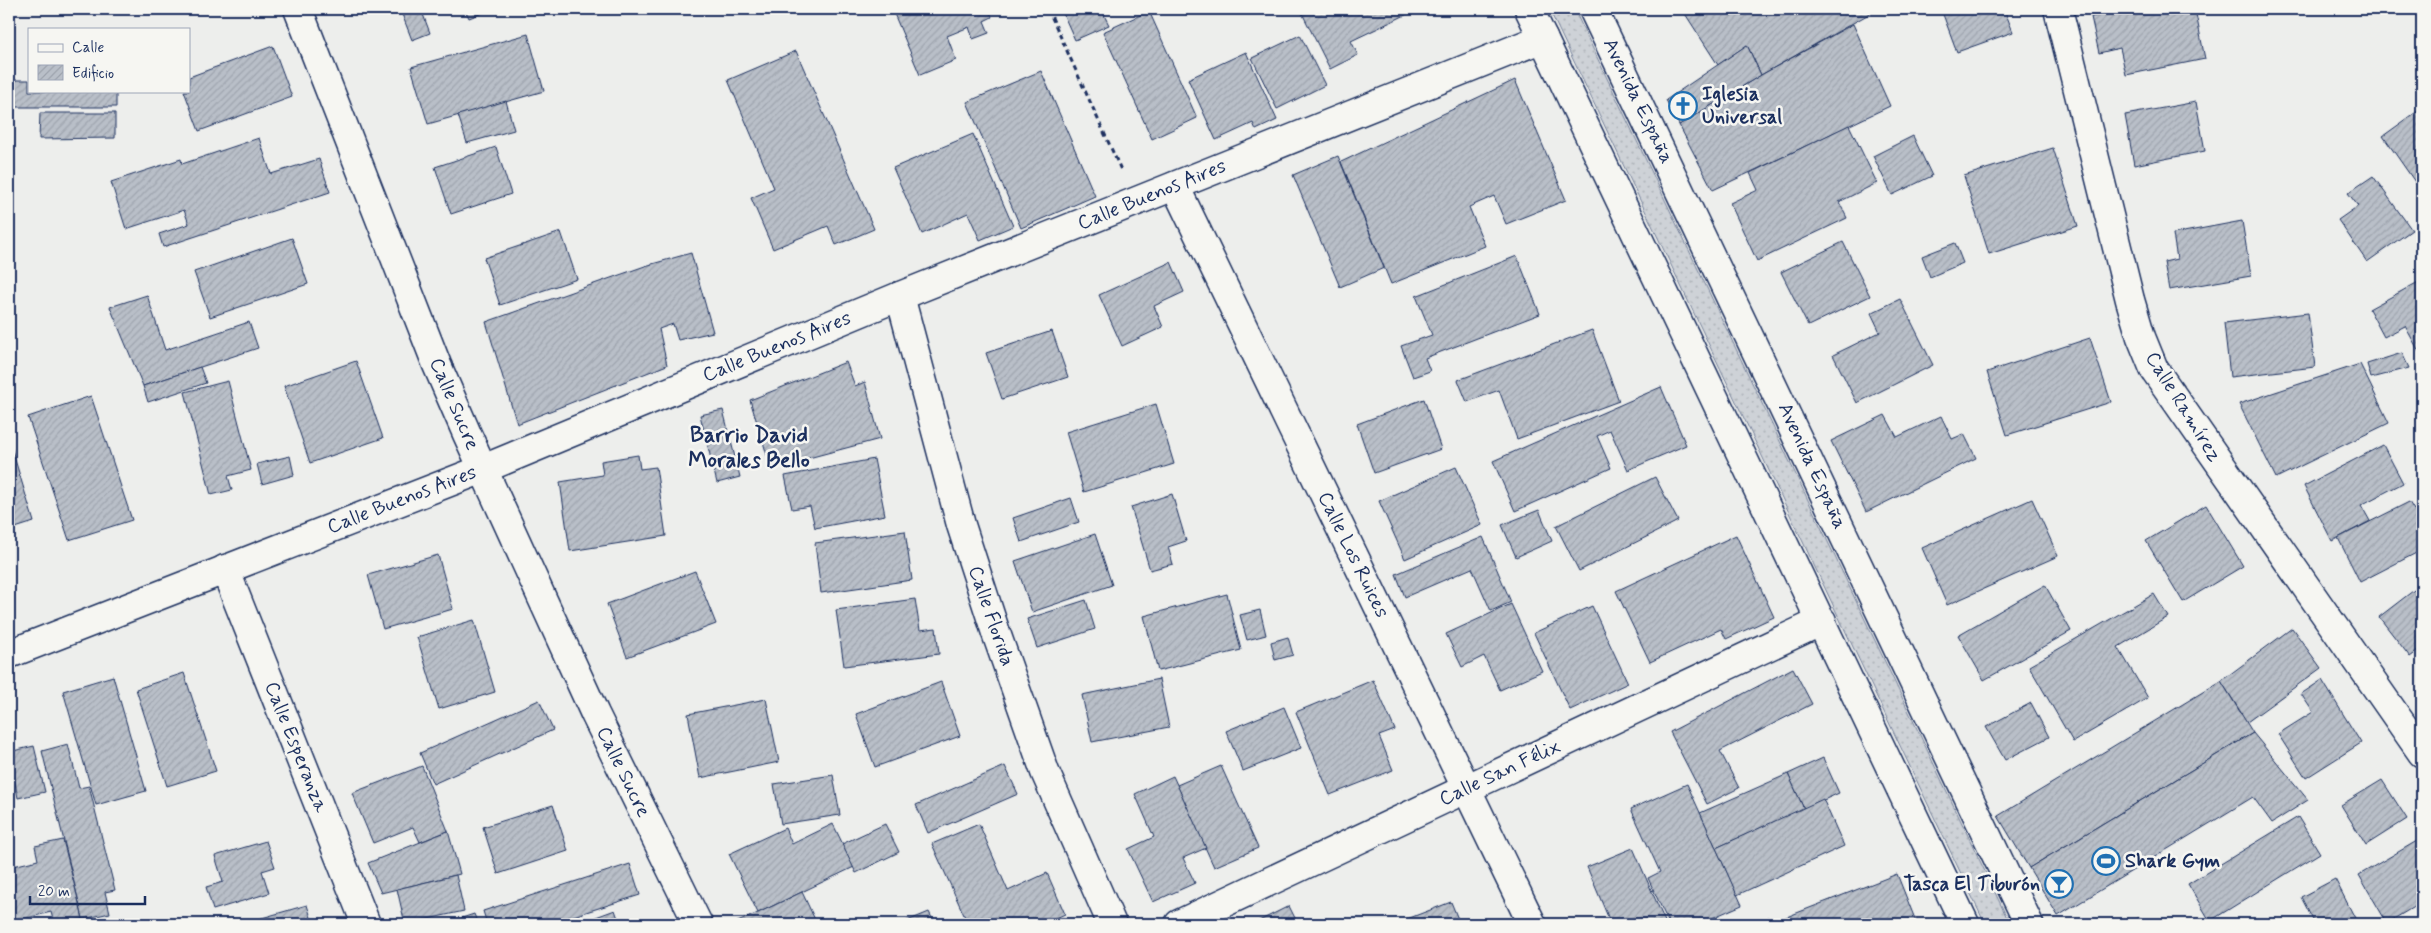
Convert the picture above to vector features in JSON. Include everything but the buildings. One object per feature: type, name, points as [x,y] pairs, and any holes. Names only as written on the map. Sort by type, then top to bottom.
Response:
[{"type":"street","name":"Calle Sucre","points":[[298,9],[437,365],[595,714],[698,924]]},
{"type":"street","points":[[1530,9],[1965,924]]},
{"type":"street","name":"Avenida España","points":[[1594,9],[2029,924]]},
{"type":"street","name":"Calle Ramírez","points":[[2058,9],[2130,300],[2141,337],[2154,369],[2422,753]]},
{"type":"street","name":"Calle Buenos Aires","points":[[9,654],[483,469],[900,296],[1544,38]]},
{"type":"street","name":"Calle Los Ruices","points":[[1175,186],[1532,924]]},
{"type":"street","name":"Calle Florida","points":[[900,296],[961,525],[995,630],[1045,772],[1112,924]]},
{"type":"street","name":"Calle Esperanza","points":[[225,569],[366,924]]},
{"type":"street","name":"Calle San Félix","points":[[1179,924],[1822,621]]},
{"type":"path","points":[[1048,9],[1135,201]]},
{"type":"shaded area","points":[[1549,9],[1574,9],[2010,924],[1985,924]]},
{"type":"place","name":"Iglesia Universal","points":[[1683,106]]},
{"type":"place","name":"Shark Gym","points":[[2106,861]]},
{"type":"place","name":"Tasca El Tiburón","points":[[2059,884]]},
{"type":"district","name":"Barrio David Morales Bello","points":[[749,448]]}]
